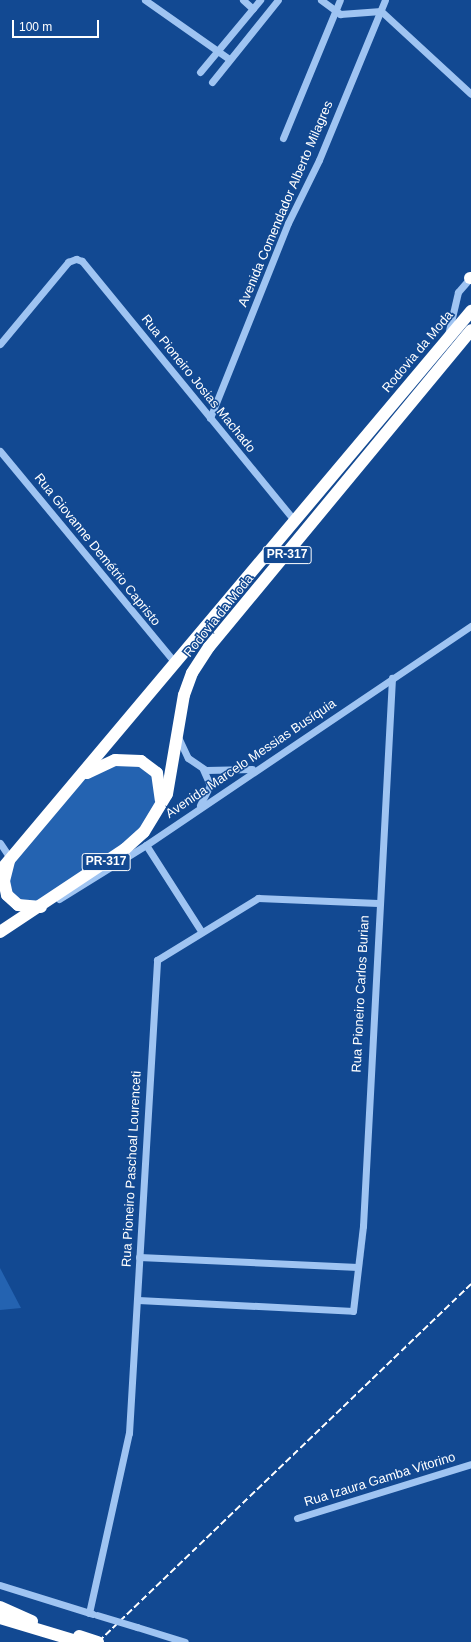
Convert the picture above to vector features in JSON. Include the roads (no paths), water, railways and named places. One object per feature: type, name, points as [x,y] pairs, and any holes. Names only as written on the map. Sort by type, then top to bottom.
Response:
[{"type":"highway","name":"Rodovia da Moda","points":[[0,871],[176,664],[471,311]]},
{"type":"highway","name":"Rodovia da Moda","points":[[0,932],[42,906],[125,849],[144,832],[161,807],[171,778],[184,695],[192,673],[209,647],[471,330]]},
{"type":"highway","points":[[78,779],[104,763],[124,759],[141,761],[157,773],[161,807]]},
{"type":"highway","points":[[10,858],[4,880],[6,895],[18,905],[42,906]]},
{"type":"highway","points":[[0,1607],[78,1640]]},
{"type":"highway","points":[[0,1612],[39,1624]]},
{"type":"highway","points":[[0,1618],[78,1640],[98,1642]]},
{"type":"street","points":[[145,0],[229,59]]},
{"type":"street","points":[[243,0],[253,9]]},
{"type":"street","points":[[200,72],[260,0]]},
{"type":"street","points":[[212,82],[278,0]]},
{"type":"street","points":[[321,0],[335,12],[381,10],[471,94]]},
{"type":"street","points":[[283,138],[340,0]]},
{"type":"street","name":"Avenida Comendador Alberto Milagres","points":[[210,418],[286,230],[385,0]]},
{"type":"street","name":"Rua Pioneiro Josias Machado","points":[[0,344],[68,262],[76,258],[82,261],[295,521]]},
{"type":"street","points":[[447,339],[458,292],[471,278]]},
{"type":"street","name":"Rua Giovanne Demétrio Capristo","points":[[0,451],[176,664]]},
{"type":"street","name":"Avenida Marcelo Messias Busíquia","points":[[42,906],[146,845],[255,769],[471,626]]},
{"type":"street","name":"Rua Pioneiro Carlos Burian","points":[[138,1300],[353,1312],[358,1267],[392,678]]},
{"type":"street","points":[[178,737],[188,758],[203,769],[220,772],[255,769]]},
{"type":"street","points":[[197,809],[210,785],[203,769]]},
{"type":"street","points":[[0,843],[10,858]]},
{"type":"street","points":[[146,845],[201,931]]},
{"type":"street","name":"Rua Pioneiro Paschoal Lourenceti","points":[[93,1614],[129,1433],[138,1300],[155,967],[160,957],[258,898],[378,903]]},
{"type":"street","points":[[139,1258],[358,1267]]},
{"type":"street","name":"Rua Izaura Gamba Vitorino","points":[[297,1518],[470,1466]]},
{"type":"street","points":[[0,1585],[185,1642]]},
{"type":"railway","points":[[98,1642],[471,1284]]}]
